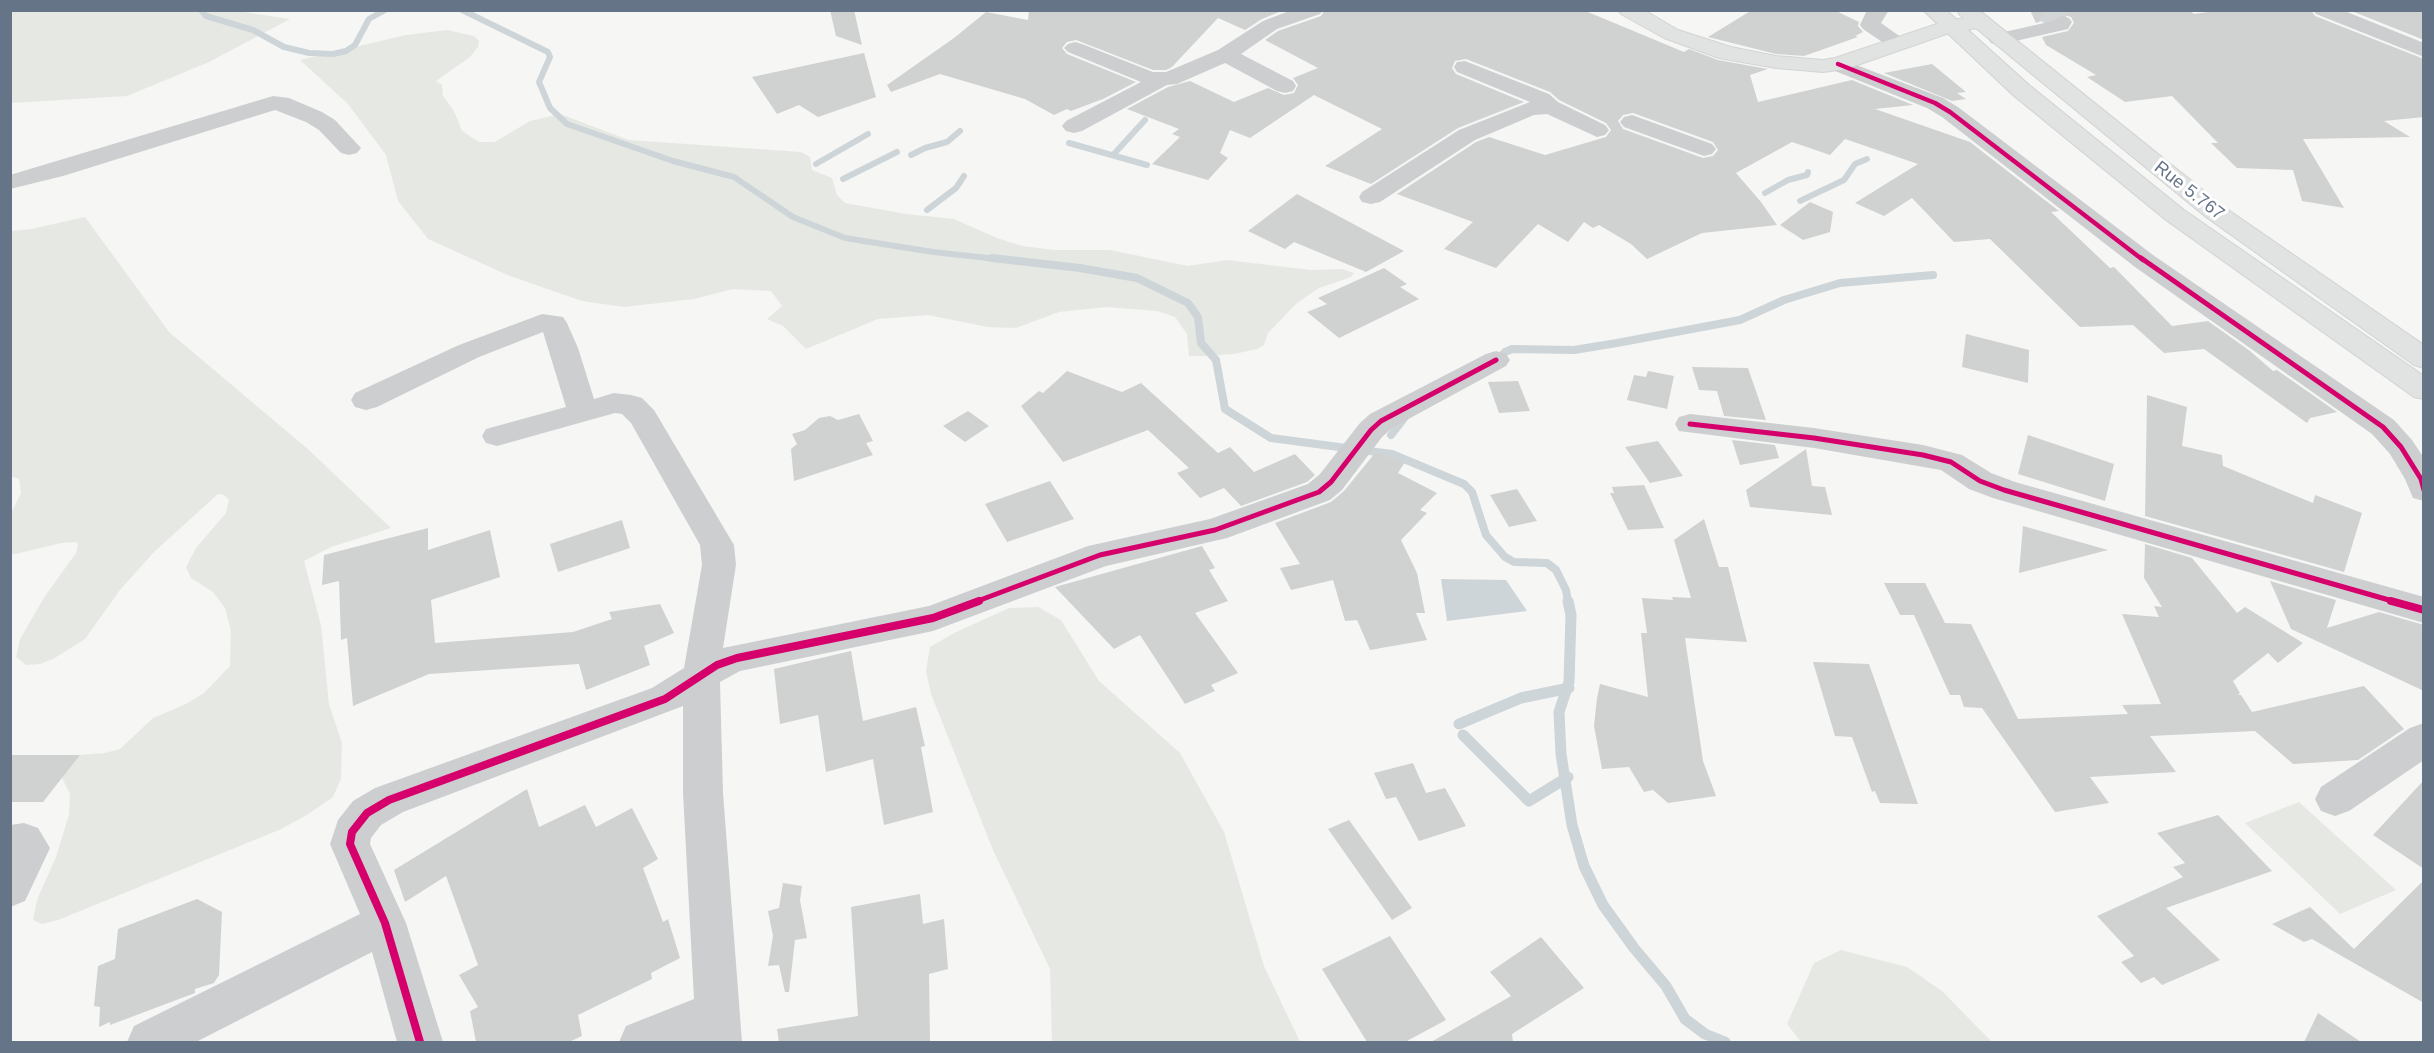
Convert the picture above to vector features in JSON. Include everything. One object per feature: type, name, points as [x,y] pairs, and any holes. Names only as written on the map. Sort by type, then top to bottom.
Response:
[{"type":"main road","points":[[1628,10],[1671,34],[1727,53],[1776,62],[1823,66],[1838,64],[1898,44],[1956,17],[2021,90],[2175,215],[2424,390]]},
{"type":"main road","name":"Rue 5.767","points":[[1956,17],[1998,39],[2215,212],[2424,359]]},
{"type":"street","points":[[1258,10],[1306,13]]},
{"type":"street","points":[[1879,10],[1872,17],[1870,26],[1898,44]]},
{"type":"street","points":[[2323,10],[2424,51]]},
{"type":"street","points":[[1074,126],[1159,81],[1182,75],[1226,55],[1270,25],[1306,13]]},
{"type":"street","points":[[1998,39],[2061,26],[2062,22]]},
{"type":"street","points":[[1075,48],[1159,81]]},
{"type":"street","points":[[1226,55],[1284,86]]},
{"type":"street","points":[[1838,64],[1935,103],[1950,112],[2144,261],[2383,427],[2401,447],[2421,479],[2424,490]]},
{"type":"street","points":[[1465,67],[1541,99],[1550,107],[1597,130]]},
{"type":"street","points":[[10,182],[54,171],[273,103],[281,103],[314,117],[327,125],[349,148]]},
{"type":"street","points":[[1371,197],[1467,135],[1530,109],[1550,107]]},
{"type":"street","points":[[1632,122],[1704,149]]},
{"type":"street","points":[[366,400],[469,351],[542,322],[553,323],[564,348],[583,412]]},
{"type":"street","points":[[420,1042],[385,923],[351,844],[352,832],[367,813],[388,800],[665,699],[717,664],[933,618],[1100,555],[1215,530],[1319,492],[1331,482],[1371,430],[1395,413],[1496,360]]},
{"type":"street","points":[[497,436],[614,403],[631,405],[638,410],[717,545],[719,565],[701,674],[703,792],[718,1027],[642,1042]]},
{"type":"street","points":[[1690,424],[1814,438],[1951,462],[1980,481],[2004,490],[2424,610]]},
{"type":"street","points":[[2336,800],[2424,739]]},
{"type":"street","points":[[10,843],[24,841],[30,848],[10,888]]},
{"type":"street","points":[[150,1042],[385,923]]},
{"type":"shaded area","points":[[231,10],[290,19],[209,62],[127,96],[11,103],[11,11]]},
{"type":"shaded area","points":[[447,30],[474,36],[479,41],[478,47],[470,57],[436,81],[442,85],[443,96],[454,111],[462,131],[479,142],[495,142],[530,121],[560,114],[629,140],[801,152],[810,157],[812,170],[832,178],[837,195],[845,203],[906,214],[954,219],[1022,246],[1054,250],[1110,250],[1188,266],[1227,260],[1311,270],[1342,269],[1354,273],[1351,277],[1319,288],[1297,303],[1268,333],[1264,345],[1257,349],[1234,354],[1203,356],[1189,356],[1187,334],[1175,317],[1157,311],[1106,307],[1059,312],[1016,328],[988,327],[928,315],[878,319],[806,349],[783,326],[767,319],[782,306],[771,291],[733,289],[694,299],[624,307],[582,301],[510,276],[428,239],[398,201],[386,155],[348,104],[300,60],[406,35]]},
{"type":"shaded area","points":[[85,217],[169,332],[309,450],[391,528],[331,547],[304,561],[321,625],[329,704],[342,743],[341,779],[333,797],[307,815],[279,830],[58,920],[42,924],[33,920],[37,900],[56,857],[69,815],[70,794],[62,778],[67,765],[80,755],[120,749],[153,718],[184,705],[204,693],[230,666],[231,631],[225,608],[213,592],[191,578],[186,567],[196,548],[226,513],[229,500],[224,495],[218,494],[154,552],[120,590],[85,639],[53,659],[40,664],[26,665],[16,657],[20,639],[45,596],[76,553],[78,544],[75,542],[62,543],[11,555],[10,515],[21,493],[19,479],[10,476],[11,231]]},
{"type":"shaded area","points":[[1441,579],[1506,580],[1527,611],[1447,621]]},
{"type":"shaded area","points":[[1038,607],[1061,620],[1099,681],[1180,753],[1224,832],[1264,966],[1300,1042],[1052,1042],[1050,969],[993,850],[931,694],[926,671],[930,647],[954,633],[1009,608]]},
{"type":"shaded area","points":[[2299,802],[2396,890],[2340,914],[2245,823]]},
{"type":"shaded area","points":[[1841,950],[1907,967],[1942,991],[1992,1042],[1801,1042],[1787,1024],[1814,963]]},
{"type":"building","points":[[830,10],[854,10],[862,45],[836,36]]},
{"type":"building","points":[[1029,10],[1284,10],[1262,19],[1245,30],[1218,18],[1172,67],[1166,70],[1153,70],[1076,40],[1067,42],[1062,48],[1067,54],[1136,82],[1103,99],[1054,115],[1025,99],[940,74],[891,92],[887,85],[954,38],[986,12],[1028,20]]},
{"type":"building","points":[[1325,10],[1583,10],[1684,52],[1689,49],[1718,60],[1768,69],[1750,75],[1758,102],[1852,80],[1913,105],[1875,109],[1970,142],[2059,211],[2051,212],[2110,268],[2114,267],[2172,326],[2208,321],[2250,351],[2273,371],[2277,370],[2337,412],[2310,418],[2307,423],[2204,349],[2164,353],[2133,325],[2080,327],[1990,239],[1954,242],[1912,198],[1884,216],[1855,203],[1918,164],[1845,139],[1830,155],[1792,142],[1736,173],[1777,225],[1702,233],[1647,259],[1631,244],[1599,225],[1593,228],[1584,222],[1568,242],[1538,224],[1496,268],[1444,249],[1473,222],[1397,194],[1476,142],[1489,137],[1545,155],[1606,137],[1611,130],[1606,123],[1559,100],[1550,92],[1466,59],[1455,61],[1452,68],[1456,74],[1524,102],[1458,128],[1371,184],[1325,166],[1382,129],[1314,95],[1250,138],[1230,130],[1220,153],[1228,158],[1208,180],[1152,164],[1180,137],[1172,134],[1179,129],[1127,109],[1168,87],[1190,81],[1234,102],[1268,88],[1284,95],[1294,93],[1298,85],[1293,78],[1318,68],[1265,40],[1278,31],[1321,16]],"holes":[[[1633,113],[1713,142],[1718,150],[1713,156],[1703,158],[1623,129],[1618,121],[1623,115]]]},
{"type":"building","points":[[1752,10],[1834,10],[1859,22],[1858,26],[1863,32],[1855,36],[1858,37],[1804,56],[1776,54],[1708,37]]},
{"type":"building","points":[[2030,10],[2189,10],[2194,14],[2222,10],[2311,10],[2315,16],[2424,59],[2424,117],[2384,121],[2410,137],[2303,139],[2344,208],[2302,201],[2293,170],[2237,168],[2211,143],[2218,143],[2172,96],[2125,102],[2087,77],[2096,75],[2046,45],[2042,37],[2068,31],[2074,23],[2071,17],[2061,14],[2036,23]]},
{"type":"building","points":[[2349,10],[2424,10],[2424,40]]},
{"type":"building","points":[[864,53],[876,97],[818,117],[799,105],[777,114],[752,77]]},
{"type":"building","points":[[1932,64],[1966,92],[1957,93],[1966,99],[1952,101],[1884,73]]},
{"type":"building","points":[[1297,194],[1404,251],[1366,272],[1294,242],[1285,249],[1248,231]]},
{"type":"building","points":[[1810,202],[1833,212],[1830,232],[1803,240],[1780,225]]},
{"type":"building","points":[[1384,268],[1407,284],[1400,287],[1419,299],[1339,338],[1307,312],[1327,304],[1318,298]]},
{"type":"building","points":[[1966,334],[2029,350],[2028,383],[1962,367]]},
{"type":"building","points":[[1692,367],[1748,368],[1766,420],[1724,416],[1717,391],[1699,390]]},
{"type":"building","points":[[1067,371],[1122,392],[1141,383],[1218,453],[1230,447],[1254,472],[1295,454],[1315,475],[1307,482],[1241,506],[1224,488],[1200,498],[1177,473],[1189,468],[1148,430],[1063,462],[1021,406],[1039,391],[1043,393]]},
{"type":"building","points":[[1648,371],[1674,376],[1667,409],[1627,400],[1634,375],[1646,377]]},
{"type":"building","points":[[1518,381],[1530,411],[1499,413],[1488,382]]},
{"type":"building","points":[[2147,395],[2187,407],[2182,446],[2222,455],[2223,466],[2313,503],[2315,495],[2362,513],[2344,572],[2145,516]]},
{"type":"building","points":[[968,411],[989,426],[965,442],[943,426]]},
{"type":"building","points":[[859,414],[873,441],[866,443],[873,455],[794,481],[791,449],[797,444],[792,434],[805,430],[819,418],[830,416],[838,420]]},
{"type":"building","points":[[2028,435],[2114,464],[2105,501],[2018,474]]},
{"type":"building","points":[[1732,440],[1775,445],[1779,458],[1740,465]]},
{"type":"building","points":[[1658,441],[1683,476],[1650,483],[1625,447]]},
{"type":"building","points":[[1806,449],[1812,486],[1825,487],[1832,515],[1750,507],[1746,490]]},
{"type":"building","points":[[1375,453],[1405,462],[1398,473],[1437,493],[1420,510],[1427,513],[1401,540],[1417,573],[1425,613],[1416,613],[1427,640],[1370,650],[1357,620],[1345,621],[1333,580],[1291,590],[1280,568],[1300,564],[1275,523],[1331,502],[1344,491]]},
{"type":"building","points":[[1050,481],[1074,519],[1007,542],[985,504]]},
{"type":"building","points":[[1644,485],[1664,528],[1628,530],[1610,493],[1614,493],[1612,487]]},
{"type":"building","points":[[1517,489],[1537,521],[1509,527],[1490,495]]},
{"type":"building","points":[[1704,519],[1719,567],[1728,567],[1747,642],[1685,638],[1703,761],[1716,796],[1668,803],[1653,790],[1644,792],[1629,767],[1602,769],[1594,726],[1597,698],[1600,684],[1648,697],[1641,633],[1647,633],[1642,598],[1673,600],[1672,597],[1691,598],[1674,540]]},
{"type":"building","points":[[622,520],[630,548],[558,572],[550,544]]},
{"type":"building","points":[[2023,526],[2108,550],[2019,573]]},
{"type":"building","points":[[428,528],[428,550],[490,530],[500,577],[431,600],[435,643],[573,632],[612,619],[609,612],[660,604],[674,633],[644,646],[650,665],[586,690],[579,664],[429,674],[353,706],[347,638],[341,640],[339,581],[322,585],[324,555]]},
{"type":"building","points":[[2145,544],[2192,558],[2237,613],[2245,607],[2303,643],[2278,663],[2268,653],[2233,681],[2240,693],[2238,695],[2241,695],[2252,712],[2364,686],[2404,729],[2358,760],[2293,764],[2255,731],[2150,736],[2176,772],[2090,777],[2109,803],[2055,812],[1982,708],[1964,707],[1960,695],[1950,695],[1914,615],[1900,615],[1884,583],[1925,583],[1945,623],[1971,624],[2018,719],[2128,714],[2122,705],[2161,704],[2122,614],[2159,617],[2154,606],[2162,607],[2144,578]]},
{"type":"building","points":[[1202,546],[1215,568],[1209,570],[1228,601],[1195,613],[1238,673],[1211,685],[1215,691],[1185,704],[1140,635],[1114,649],[1055,587]]},
{"type":"building","points":[[2270,581],[2336,600],[2327,628],[2379,612],[2424,625],[2424,691],[2291,629]]},
{"type":"building","points":[[851,651],[863,721],[916,707],[925,746],[921,747],[933,812],[884,825],[873,759],[826,772],[818,715],[780,724],[774,669]]},
{"type":"building","points":[[1813,662],[1869,664],[1918,804],[1880,803],[1875,791],[1872,792],[1852,737],[1835,736]]},
{"type":"building","points":[[10,755],[80,755],[43,802],[10,802]]},
{"type":"building","points":[[1413,763],[1426,793],[1445,788],[1466,826],[1419,841],[1396,797],[1386,799],[1374,773]]},
{"type":"building","points":[[2424,780],[2424,869],[2373,835]]},
{"type":"building","points":[[527,789],[539,827],[585,805],[596,827],[632,808],[658,859],[643,868],[663,922],[668,919],[680,958],[651,973],[652,979],[578,1015],[582,1036],[569,1042],[476,1042],[470,1011],[478,1007],[459,975],[478,965],[446,876],[405,902],[394,870]]},
{"type":"building","points":[[2218,815],[2272,871],[2166,908],[2220,960],[2162,985],[2154,977],[2141,983],[2121,962],[2134,956],[2097,916],[2183,877],[2173,867],[2185,863],[2157,833]]},
{"type":"building","points":[[1349,820],[1412,908],[1392,920],[1328,829]]},
{"type":"building","points":[[2424,880],[2424,1003],[2312,939],[2304,942],[2272,924],[2310,907],[2354,949]]},
{"type":"building","points":[[783,883],[802,886],[800,900],[807,938],[795,940],[789,992],[785,992],[779,965],[768,966],[773,936],[768,911],[779,908]]},
{"type":"building","points":[[920,894],[923,924],[944,919],[948,969],[929,974],[930,1042],[779,1042],[777,1029],[858,1016],[851,907]]},
{"type":"building","points":[[197,899],[222,912],[219,975],[214,983],[195,989],[195,993],[99,1027],[100,1007],[94,1006],[98,966],[115,959],[118,929]]},
{"type":"building","points":[[1390,936],[1446,1020],[1405,1042],[1367,1042],[1322,969]]},
{"type":"building","points":[[1541,937],[1584,988],[1512,1034],[1513,1042],[1431,1042],[1511,996],[1490,972]]},
{"type":"building","points":[[2318,1013],[2361,1042],[2304,1042]]},
{"type":"waterway","points":[[201,10],[206,16],[253,30],[284,47],[309,53],[333,54],[346,51],[355,45],[369,19],[385,10]]},
{"type":"waterway","points":[[462,10],[548,52],[550,57],[539,82],[550,108],[567,124],[673,161],[734,177],[793,217],[845,238],[933,252],[1006,260]]},
{"type":"waterway","points":[[1113,155],[1145,120]]},
{"type":"waterway","points":[[911,155],[925,148],[947,142],[960,131]]},
{"type":"waterway","points":[[816,164],[868,134]]},
{"type":"waterway","points":[[1069,143],[1147,165]]},
{"type":"waterway","points":[[843,179],[897,152]]},
{"type":"waterway","points":[[1800,201],[1844,180],[1855,164],[1867,159]]},
{"type":"waterway","points":[[1765,193],[1788,180],[1807,175],[1808,172]]},
{"type":"waterway","points":[[927,210],[956,188],[964,176]]},
{"type":"waterway","points":[[992,258],[1080,268],[1137,278],[1188,303],[1198,317],[1201,343],[1216,360],[1225,409],[1271,438],[1392,454],[1464,484],[1472,492],[1486,535],[1505,557],[1514,562],[1547,563],[1556,570],[1566,590],[1568,602]]},
{"type":"waterway","points":[[1496,363],[1505,352],[1512,349],[1574,350],[1617,343],[1740,320],[1784,300],[1840,283],[1933,275]]},
{"type":"waterway","points":[[1391,435],[1405,417]]},
{"type":"waterway","points":[[1567,688],[1571,615],[1568,601]]},
{"type":"waterway","points":[[1459,724],[1521,698],[1567,688]]},
{"type":"waterway","points":[[1565,779],[1559,712],[1567,688]]},
{"type":"waterway","points":[[1463,735],[1529,801],[1565,779]]},
{"type":"waterway","points":[[1565,779],[1572,825],[1584,866],[1603,905],[1634,948],[1666,986],[1685,1019],[1705,1034],[1725,1042]]},
{"type":"tunnel","points":[[2046,10],[2062,22]]},
{"type":"cycle path","points":[[1838,64],[1935,103],[1950,112],[2144,261],[2383,427],[2401,447],[2421,479],[2424,490]]},
{"type":"cycle path","points":[[420,1042],[385,923],[350,844],[352,832],[367,813],[389,800],[665,699],[717,665],[737,658],[933,618],[1100,555],[1215,530],[1319,492],[1331,482],[1371,430],[1381,421],[1496,360]]},
{"type":"cycle path","points":[[1690,424],[1814,438],[1923,455],[1951,462],[1980,481],[2004,490],[2424,610]]}]
